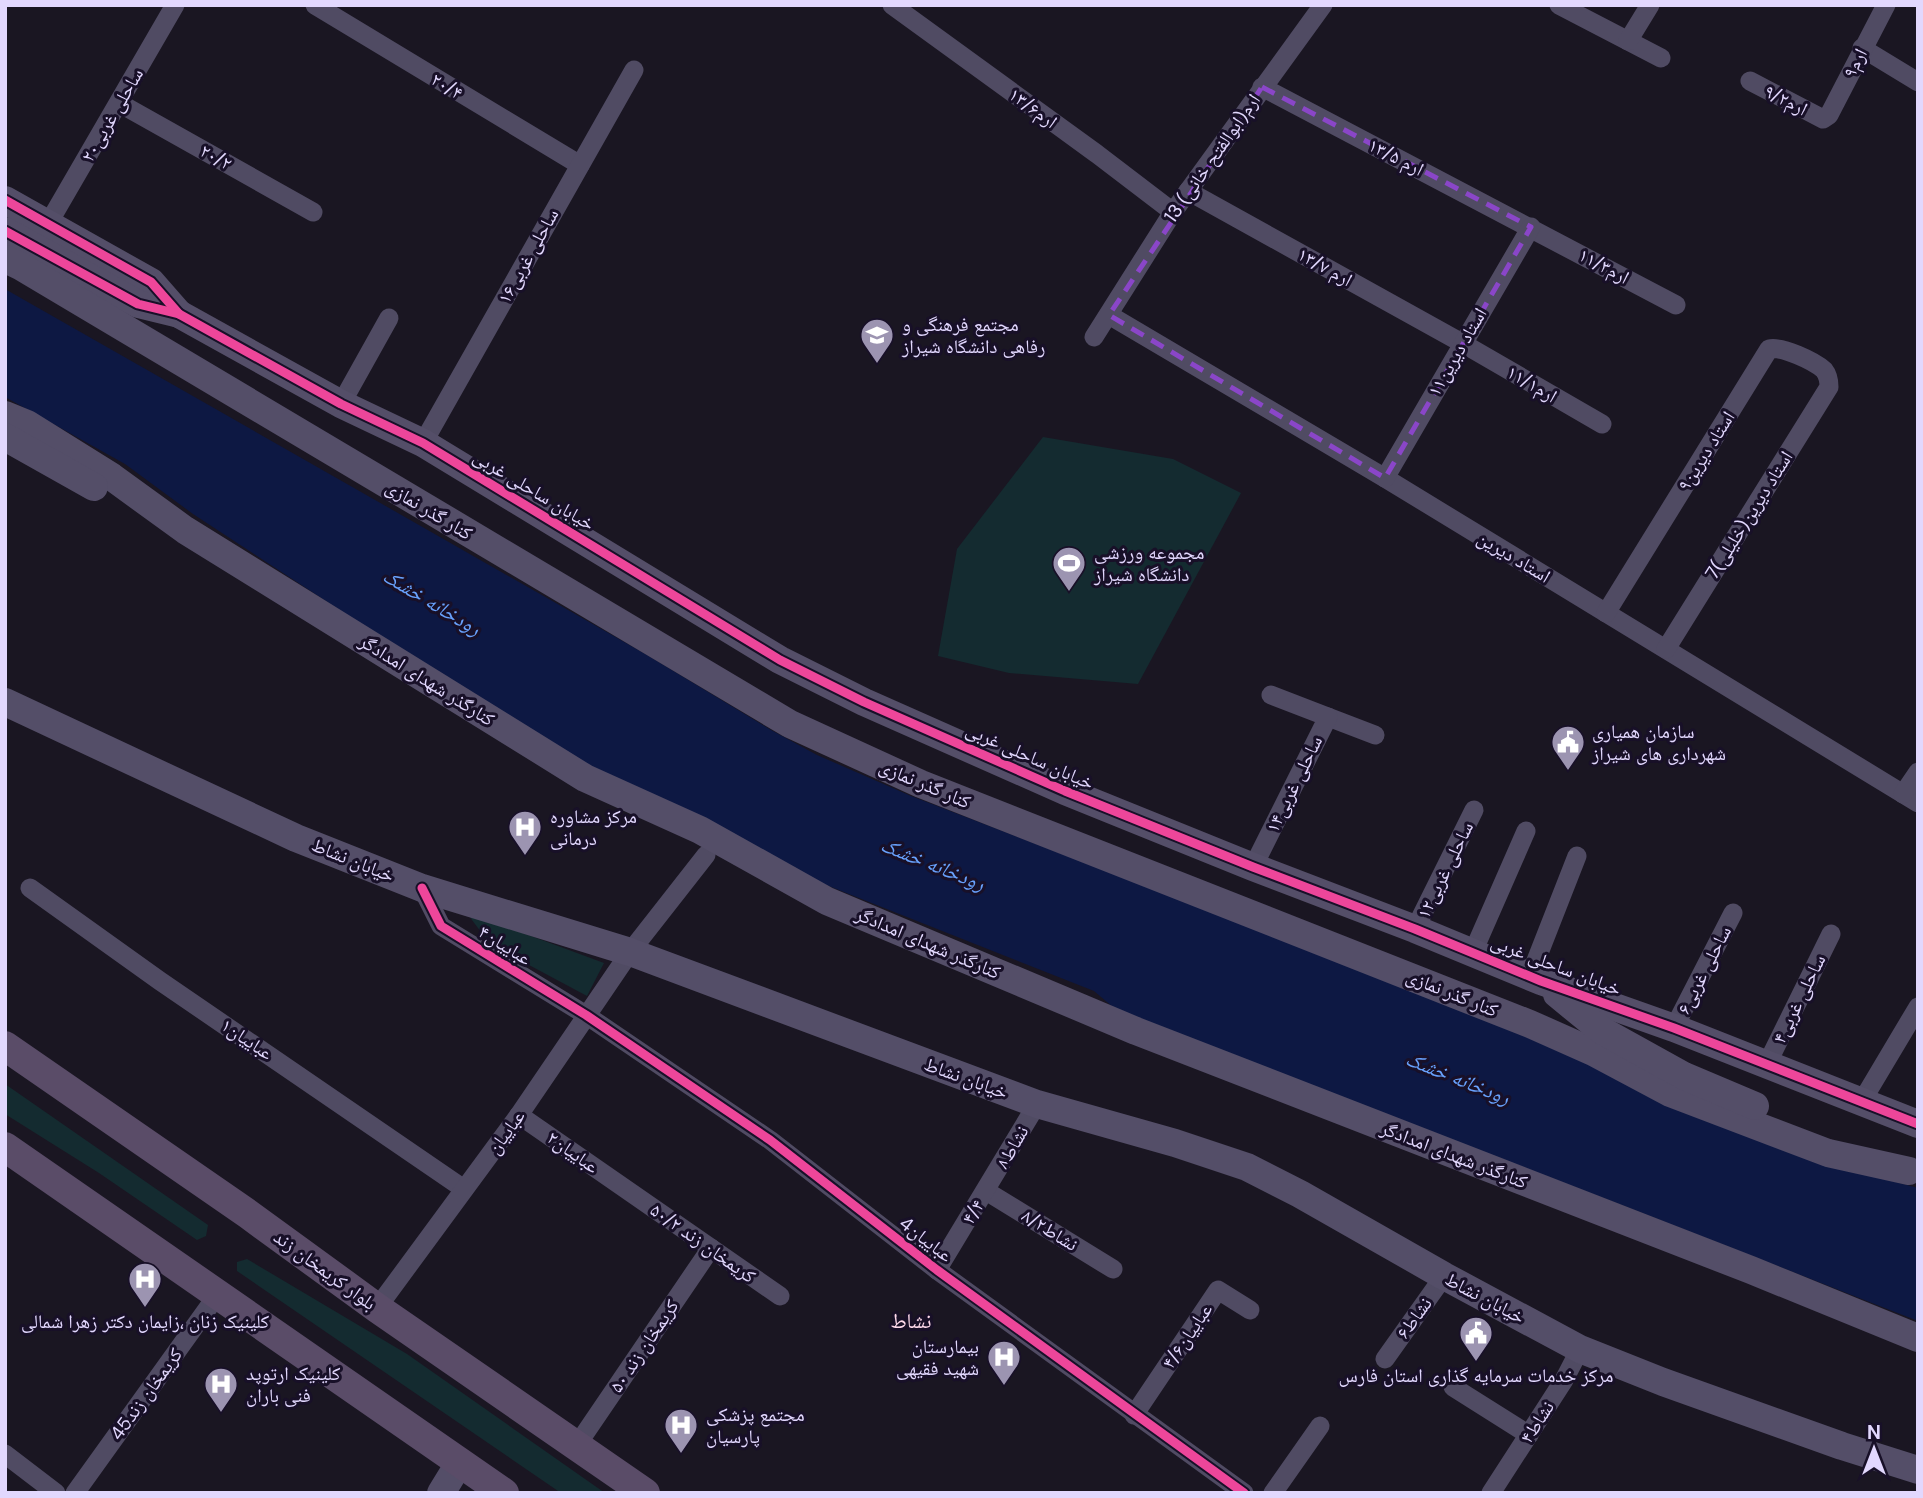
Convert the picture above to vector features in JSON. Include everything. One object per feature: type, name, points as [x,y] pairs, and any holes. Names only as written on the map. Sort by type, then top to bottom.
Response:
[{"type":"main road","name":"خیابان ساحلی غربی","points":[[5,200],[151,282],[179,314]]},
{"type":"main road","name":"خیابان ساحلی غربی","points":[[5,231],[138,304],[179,314],[341,404],[423,443],[780,660],[864,702],[1052,785],[1253,867],[1918,1124]]},
{"type":"main road","name":"کنار گذر نمازی","points":[[5,259],[790,724],[921,784],[1530,1024],[1593,1052],[1670,1093],[1828,1153],[1913,1173]]},
{"type":"main road","name":"کنارگذر شهدای امدادگر","points":[[5,415],[27,424],[112,477],[185,530],[585,778],[700,830],[827,901],[1136,1031],[1739,1265],[1918,1338]]},
{"type":"main road","points":[[5,438],[127,506],[185,530]]},
{"type":"main road","name":"خیابان نشاط","points":[[5,702],[296,838],[422,888],[630,952],[1037,1104],[1175,1143],[1247,1167],[1580,1349],[1662,1382],[1918,1471]]},
{"type":"main road","points":[[1536,978],[1601,1030],[1684,1076],[1913,1173]]},
{"type":"main road","name":"بلوار کریمخان زند","points":[[5,1046],[645,1493]]},
{"type":"main road","points":[[5,1147],[504,1493]]},
{"type":"main road","points":[[441,1493],[460,1462]]},
{"type":"street","name":"ساحلی غربی۲۰","points":[[48,224],[175,5]]},
{"type":"street","name":"۲۰/۴","points":[[315,5],[580,165]]},
{"type":"street","name":"۱۳/۶ارم","points":[[892,5],[1173,212]]},
{"type":"street","name":"13 ارم(ابوالفتح خانی)","points":[[1094,337],[1173,212],[1323,5]]},
{"type":"street","points":[[1559,5],[1661,58]]},
{"type":"street","points":[[1628,41],[1650,5]]},
{"type":"street","name":"ارم۹","points":[[1823,119],[1829,115],[1886,5]]},
{"type":"street","points":[[1863,48],[1918,82]]},
{"type":"street","name":"ساحلی غربی۱۶","points":[[423,443],[634,70]]},
{"type":"street","name":"۹/۲ارم","points":[[1750,81],[1823,119]]},
{"type":"street","name":"۱۳/۵ ارم","points":[[1262,87],[1531,227]]},
{"type":"street","name":"۲۰/۲","points":[[119,103],[313,212]]},
{"type":"street","name":"۱۳/۷ ارم","points":[[1188,191],[1462,343]]},
{"type":"street","name":"۱۱/۳ارم","points":[[1531,227],[1676,305]]},
{"type":"street","name":"استاد دیرین۱۱","points":[[1385,478],[1531,227]]},
{"type":"street","name":"استاد دیرین","points":[[1109,315],[1385,478],[1911,798]]},
{"type":"street","points":[[341,404],[389,318]]},
{"type":"street","name":"۱۱/۱ارم","points":[[1462,343],[1602,424]]},
{"type":"street","name":"استاد دیرین۹","points":[[1606,613],[1769,349],[1778,347],[1787,350],[1824,370],[1829,379]]},
{"type":"street","name":"7استاد دیرین(خلیلی)","points":[[1666,649],[1829,387],[1829,379]]},
{"type":"street","name":"ساحلی غربی۱۴","points":[[1253,867],[1328,717],[1271,695]]},
{"type":"street","points":[[1328,717],[1375,735]]},
{"type":"street","points":[[1911,798],[1918,772]]},
{"type":"street","name":"ساحلی غربی۱۲","points":[[1415,929],[1474,810]]},
{"type":"street","points":[[1473,952],[1526,831]]},
{"type":"street","name":"عباییان","points":[[377,1308],[519,1115],[630,952],[706,855]]},
{"type":"street","points":[[1536,978],[1577,856]]},
{"type":"street","name":"عباییان۱","points":[[30,888],[160,981],[464,1189]]},
{"type":"street","name":"عباییان۴","points":[[422,888],[441,926],[586,1015]]},
{"type":"street","name":"ساحلی غربی۶","points":[[1674,1028],[1733,913]]},
{"type":"street","name":"ساحلی غربی۴","points":[[1767,1064],[1830,934]]},
{"type":"street","points":[[1862,1101],[1918,1007]]},
{"type":"street","name":"عباییان4","points":[[586,1015],[771,1140],[937,1270],[1244,1493]]},
{"type":"street","name":"نشاط۸","points":[[986,1191],[1037,1104]]},
{"type":"street","name":"عباییان۲","points":[[519,1115],[627,1190]]},
{"type":"street","name":"کریمخان زند ۵۰/۲","points":[[627,1190],[780,1296]]},
{"type":"street","name":"۴/۴","points":[[937,1270],[986,1191]]},
{"type":"street","name":"نشاط۸/۲","points":[[986,1191],[1113,1269]]},
{"type":"street","name":"کریمخان زند ۵۰","points":[[577,1445],[711,1248]]},
{"type":"street","name":"نشاط۶","points":[[1385,1359],[1444,1276]]},
{"type":"street","name":"عباییان۴/۶","points":[[1135,1415],[1218,1290],[1250,1310]]},
{"type":"street","name":"کریمخان زند45","points":[[75,1493],[218,1294]]},
{"type":"street","name":"نشاط۴","points":[[1490,1493],[1564,1380],[1580,1349]]},
{"type":"street","points":[[1453,1387],[1529,1435]]},
{"type":"street","points":[[1273,1493],[1320,1426]]},
{"type":"street","points":[[5,1454],[56,1493]]},
{"type":"highlighted area","points":[[1262,87],[1531,227],[1385,478],[1109,315]]},
{"type":"green space","name":"مجموعه ورزشی دانشگاه شیراز","points":[[1043,437],[1173,459],[1241,493],[1138,684],[1009,673],[938,656],[957,549]]},
{"type":"green space","points":[[466,912],[604,963],[587,996],[490,944]]},
{"type":"green space","points":[[5,1084],[208,1225],[206,1236],[197,1240],[99,1173],[5,1114]]},
{"type":"green space","points":[[247,1259],[407,1354],[605,1493],[561,1493],[237,1271],[237,1262]]},
{"type":"water","name":"رودخانه خشک","points":[[5,289],[647,655],[817,755],[911,796],[1370,972],[1834,1165],[1918,1188],[1918,1321],[1120,1013],[1094,991],[806,877],[600,775],[193,514],[125,464],[5,397]]},
{"type":"cycle path","points":[[5,200],[151,282],[179,314]]},
{"type":"cycle path","points":[[5,231],[138,304],[179,314],[341,404],[423,443],[780,660],[864,702],[1065,791],[1253,867],[1541,981],[1674,1028],[1918,1124]]},
{"type":"cycle path","points":[[422,888],[441,926],[586,1015],[770,1140],[937,1270],[1244,1493]]},
{"type":"place","name":"مجتمع فرهنگی و رفاهی دانشگاه شیراز","points":[[877,365]]},
{"type":"place","name":"مجموعه ورزشی دانشگاه شیراز","points":[[1069,593]]},
{"type":"place","name":"سازمان همیاری شهرداری های شیراز","points":[[1568,772]]},
{"type":"place","name":"مرکز مشاوره درمانی","points":[[525,857]]},
{"type":"place","name":"کلینیک زنان ،زایمان دکتر زهرا شمالی","points":[[145,1309]]},
{"type":"place","name":"مرکز خدمات سرمایه گذاری استان فارس","points":[[1476,1363]]},
{"type":"place","name":"بیمارستان شهید فقیهی","points":[[1004,1387]]},
{"type":"place","name":"کلینیک ارتوپد فنی باران","points":[[221,1414]]},
{"type":"place","name":"مجتمع پزشکی پارسیان","points":[[681,1455]]},
{"type":"district","name":"نشاط","points":[[911,1321]]}]
